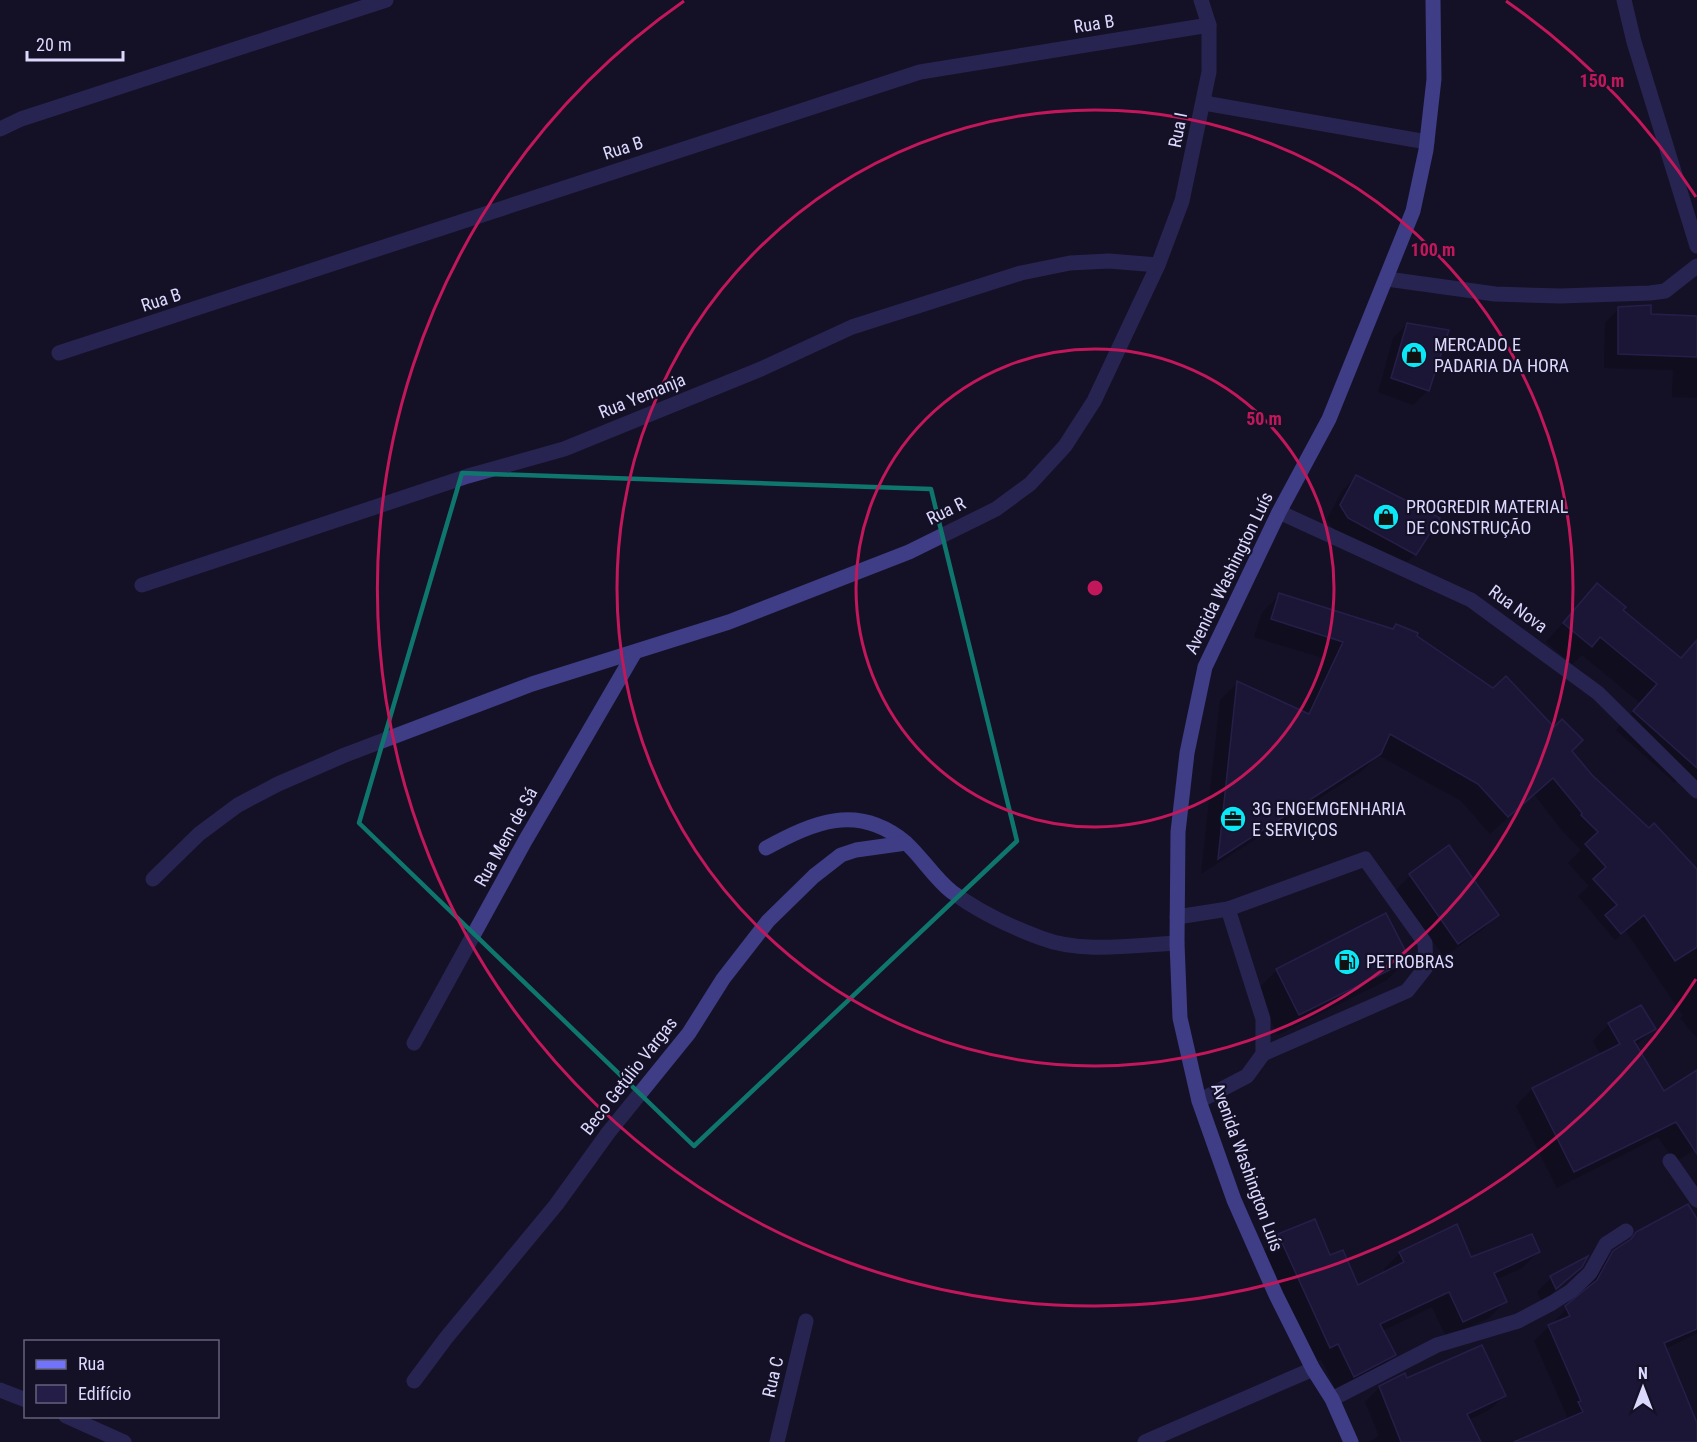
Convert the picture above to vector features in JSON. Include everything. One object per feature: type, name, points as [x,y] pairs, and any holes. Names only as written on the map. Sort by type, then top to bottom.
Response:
[{"type":"main road","name":"Avenida Washington Luís","points":[[1351,1442],[1332,1399],[1313,1369],[1276,1295],[1239,1210],[1199,1101],[1180,1018],[1177,943],[1178,832],[1186,753],[1205,667],[1279,512],[1329,419],[1413,211],[1427,142],[1434,79],[1433,0]]},
{"type":"street","points":[[0,129],[21,119],[386,0]]},
{"type":"street","name":"Rua I","points":[[1158,265],[1182,201],[1204,103],[1209,72],[1209,25],[1201,0]]},
{"type":"street","points":[[1624,0],[1634,42],[1697,246]]},
{"type":"street","name":"Rua B","points":[[59,353],[920,72],[1209,25]]},
{"type":"street","points":[[1204,103],[1427,142]]},
{"type":"street","name":"Rua Yemanja","points":[[142,585],[468,476],[564,448],[761,369],[852,327],[1021,273],[1070,263],[1109,261],[1158,265]]},
{"type":"street","name":"Rua R","points":[[635,652],[729,622],[909,552],[996,509],[1030,484],[1065,446],[1094,401],[1158,265]]},
{"type":"street","points":[[1387,279],[1495,294],[1560,296],[1650,293],[1665,291],[1697,266]]},
{"type":"street","name":"Rua Nova","points":[[1279,512],[1471,600],[1598,693],[1697,791]]},
{"type":"street","points":[[153,879],[199,834],[238,805],[278,784],[345,754],[532,684],[635,652]]},
{"type":"street","name":"Rua Mem de Sá","points":[[414,1042],[525,841],[635,652]]},
{"type":"street","points":[[766,848],[820,822],[847,818],[867,822],[906,843],[952,891],[1009,925],[1042,939],[1067,945],[1177,943]]},
{"type":"street","name":"Beco Getúlio Vargas","points":[[414,1381],[446,1338],[556,1205],[608,1133],[689,1033],[723,979],[768,921],[814,876],[841,855],[856,850],[906,843]]},
{"type":"street","points":[[1177,917],[1228,909],[1365,859],[1402,907],[1425,943],[1426,967],[1407,991],[1263,1054],[1247,1076],[1199,1101]]},
{"type":"street","points":[[1228,909],[1263,1019],[1263,1054]]},
{"type":"street","points":[[1670,1161],[1697,1200]]},
{"type":"street","points":[[1332,1399],[1437,1345],[1518,1321],[1552,1303],[1571,1292],[1590,1273],[1606,1244],[1626,1231]]},
{"type":"street","name":"Rua C","points":[[777,1442],[806,1321]]},
{"type":"street","points":[[1145,1442],[1313,1369]]},
{"type":"street","points":[[0,1390],[24,1399]]},
{"type":"street","points":[[70,1418],[124,1442]]},
{"type":"highlighted area","points":[[462,473],[931,489],[1017,841],[694,1146],[359,823]]},
{"type":"building","points":[[1651,305],[1651,314],[1697,316],[1697,357],[1618,354],[1618,307]]},
{"type":"building","points":[[1407,323],[1449,330],[1429,391],[1391,378]]},
{"type":"building","points":[[1356,475],[1440,518],[1416,555],[1348,518],[1340,505]]},
{"type":"building","points":[[1597,583],[1626,607],[1623,610],[1681,658],[1697,640],[1697,768],[1633,711],[1657,684],[1600,637],[1592,647],[1563,623]]},
{"type":"building","points":[[1279,593],[1393,629],[1396,624],[1418,633],[1417,636],[1493,688],[1506,676],[1554,727],[1562,719],[1583,740],[1572,751],[1592,775],[1649,828],[1654,823],[1697,869],[1697,947],[1675,961],[1644,915],[1621,934],[1605,915],[1617,905],[1593,879],[1606,867],[1585,844],[1598,832],[1581,815],[1582,813],[1553,778],[1508,817],[1478,784],[1390,734],[1381,754],[1218,859],[1237,681],[1309,714],[1343,642],[1271,619]]},
{"type":"building","points":[[1449,845],[1499,915],[1458,944],[1409,874]]},
{"type":"building","points":[[1386,913],[1410,960],[1299,1015],[1276,969]]},
{"type":"building","points":[[1641,1005],[1656,1029],[1634,1041],[1664,1091],[1697,1070],[1697,1154],[1676,1122],[1574,1172],[1532,1088],[1620,1044],[1608,1023]]},
{"type":"building","points":[[1688,1204],[1697,1219],[1697,1329],[1664,1343],[1697,1423],[1697,1442],[1514,1442],[1583,1412],[1578,1402],[1581,1401],[1548,1325],[1570,1316],[1565,1306],[1597,1280],[1613,1251],[1631,1239],[1636,1232]]},
{"type":"building","points":[[1315,1219],[1330,1255],[1343,1250],[1358,1285],[1404,1262],[1399,1252],[1457,1224],[1471,1257],[1532,1234],[1540,1252],[1494,1273],[1507,1302],[1463,1322],[1449,1292],[1380,1324],[1396,1355],[1354,1377],[1338,1344],[1330,1348],[1278,1234]]},
{"type":"building","points":[[1588,1256],[1582,1267],[1556,1289],[1550,1276]]},
{"type":"building","points":[[1482,1345],[1506,1396],[1467,1414],[1481,1442],[1401,1442],[1379,1386],[1405,1373],[1407,1378]]},
{"type":"place","name":"MERCADO E PADARIA DA HORA","points":[[1414,355]]},
{"type":"place","name":"PROGREDIR MATERIAL DE CONSTRUÇÃO","points":[[1386,517]]},
{"type":"place","name":"3G ENGEMGENHARIA E SERVIÇOS","points":[[1233,819]]},
{"type":"place","name":"PETROBRAS","points":[[1347,962]]}]
